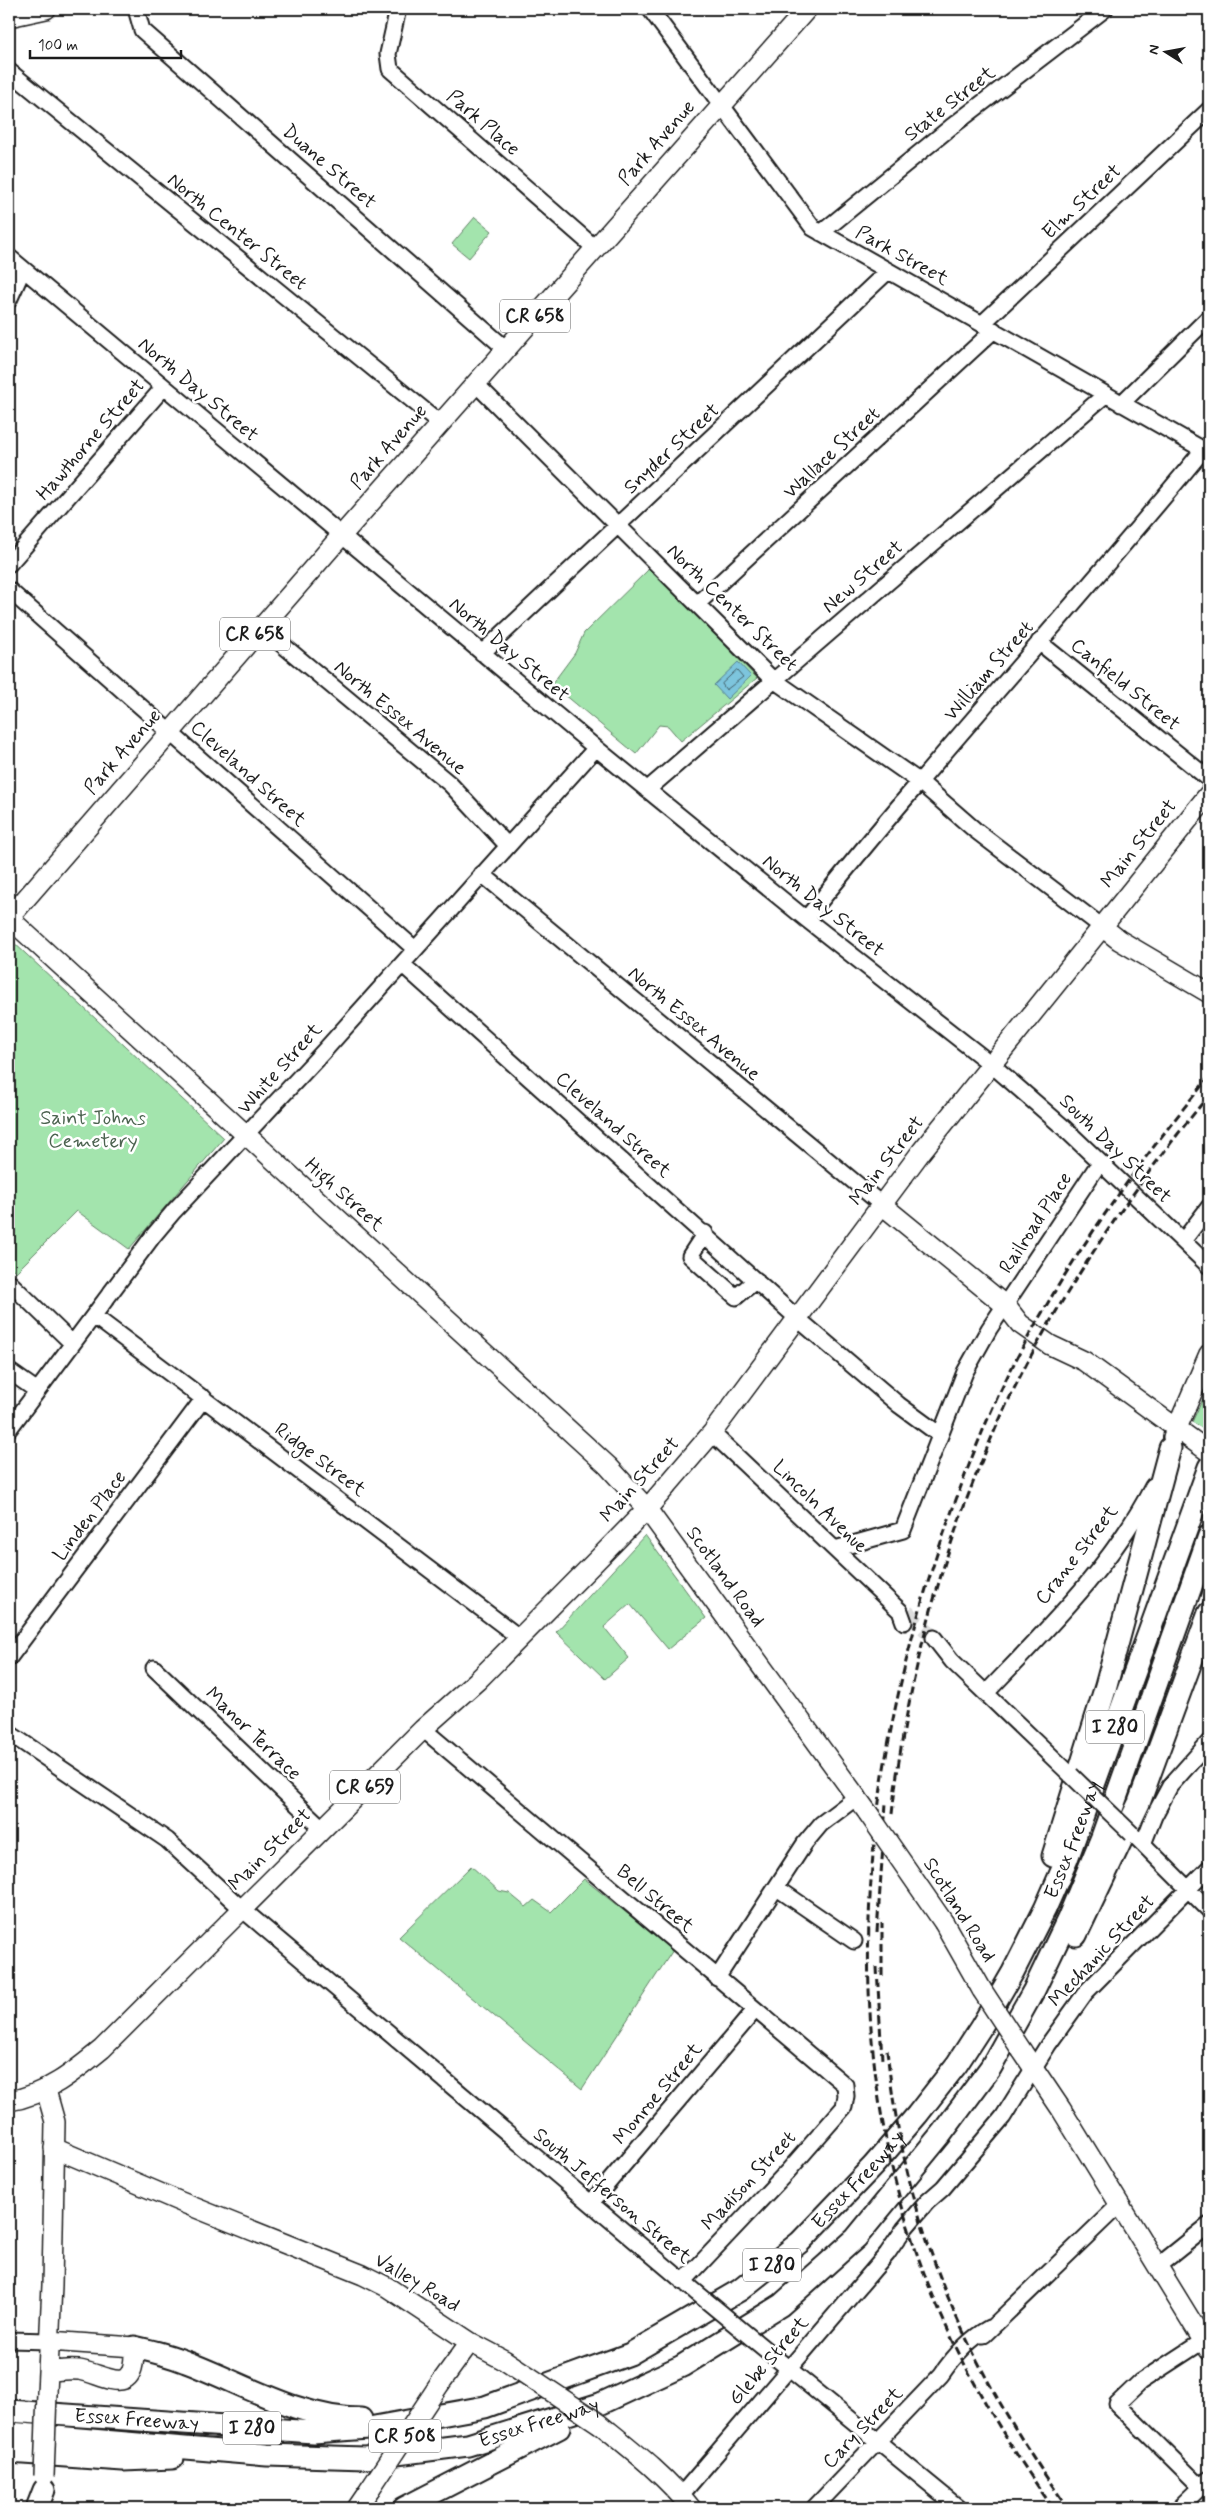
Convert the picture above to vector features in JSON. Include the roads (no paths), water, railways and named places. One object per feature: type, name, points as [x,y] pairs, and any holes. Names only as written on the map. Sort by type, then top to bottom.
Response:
[{"type":"highway","points":[[1013,1972],[1061,1832],[1106,1686],[1170,1448]]},
{"type":"highway","name":"Essex Freeway","points":[[9,2410],[313,2432],[369,2428],[426,2419],[486,2407],[630,2354],[740,2290],[800,2242],[873,2166],[917,2115],[957,2064],[1013,1972],[1067,1859],[1209,1467]]},
{"type":"highway","name":"Essex Freeway","points":[[9,2433],[267,2455],[365,2458],[468,2445],[600,2414],[781,2305],[856,2238],[942,2133],[990,2067],[1034,1990],[1072,1910],[1102,1837],[1209,1536]]},
{"type":"highway","points":[[990,2067],[1062,1964],[1071,1946],[1139,1803],[1209,1613]]},
{"type":"highway","points":[[134,2347],[188,2362],[248,2389],[304,2408],[347,2419],[426,2419]]},
{"type":"highway","points":[[404,2508],[517,2451],[600,2414]]},
{"type":"highway","points":[[9,2452],[123,2460],[267,2455]]},
{"type":"main road","points":[[9,17],[46,9]]},
{"type":"main road","name":"Park Avenue","points":[[9,918],[475,383],[807,9]]},
{"type":"main road","name":"Main Street","points":[[9,2101],[46,2090],[102,2049],[323,1828],[423,1730],[477,1681],[647,1509],[712,1433],[881,1204],[991,1064],[1209,794]]},
{"type":"main road","name":"High Street","points":[[9,918],[608,1466],[647,1509]]},
{"type":"main road","points":[[1101,926],[1119,940],[1209,993]]},
{"type":"main road","points":[[881,1204],[1006,1306],[1020,1324],[1050,1345],[1071,1353],[1176,1426],[1204,1448]]},
{"type":"main road","name":"Crane Street","points":[[1170,1448],[1176,1426],[1209,1354]]},
{"type":"main road","name":"Scotland Road","points":[[647,1509],[858,1796],[944,1923],[982,1990],[1120,2204],[1206,2345]]},
{"type":"main road","points":[[42,2496],[48,2372],[55,2122],[46,2090]]},
{"type":"main road","name":"Valley Road","points":[[54,2148],[181,2202],[363,2275],[401,2296],[470,2342],[600,2414],[686,2502]]},
{"type":"main road","points":[[48,2372],[80,2370],[112,2381],[126,2377],[134,2362],[134,2347],[49,2341]]},
{"type":"main road","name":"CR 508","points":[[357,2508],[470,2342]]},
{"type":"street","name":"Duane Street","points":[[136,9],[142,30],[506,349]]},
{"type":"street","name":"Park Place","points":[[398,9],[388,54],[390,69],[595,248]]},
{"type":"street","name":"Park Street","points":[[650,9],[813,228],[1206,451]]},
{"type":"street","name":"State Street","points":[[821,233],[951,127],[1105,9]]},
{"type":"street","name":"North Center Street","points":[[9,71],[440,423]]},
{"type":"street","name":"Elm Street","points":[[988,327],[1209,110]]},
{"type":"street","name":"North Day Street","points":[[9,257],[163,388],[647,790],[806,919],[991,1064]]},
{"type":"street","points":[[9,300],[23,269]]},
{"type":"street","name":"Snyder Street","points":[[482,653],[888,271]]},
{"type":"street","points":[[1121,404],[1209,317]]},
{"type":"street","name":"Wallace Street","points":[[697,604],[988,327]]},
{"type":"street","name":"North Center Street","points":[[475,383],[774,680],[920,782],[975,830],[1101,926]]},
{"type":"street","name":"Hawthorne Street","points":[[9,564],[163,388]]},
{"type":"street","name":"New Street","points":[[647,790],[1105,395]]},
{"type":"street","name":"William Street","points":[[806,919],[1039,642],[1206,451]]},
{"type":"street","name":"Cleveland Street","points":[[9,590],[415,949]]},
{"type":"street","name":"North Essex Avenue","points":[[261,627],[450,784],[508,846]]},
{"type":"street","name":"Canfield Street","points":[[1039,642],[1209,778]]},
{"type":"street","name":"White Street","points":[[9,1429],[36,1390],[153,1236],[246,1136],[596,748]]},
{"type":"street","name":"North Essex Avenue","points":[[482,874],[881,1204]]},
{"type":"street","name":"Cleveland Street","points":[[402,964],[797,1318],[899,1405],[940,1435]]},
{"type":"street","name":"South Day Street","points":[[991,1064],[1100,1162],[1209,1266]]},
{"type":"street","name":"Railroad Place","points":[[835,1548],[903,1530],[965,1372],[989,1329],[1100,1162]]},
{"type":"street","points":[[1183,1241],[1209,1207]]},
{"type":"street","points":[[705,1234],[690,1256],[736,1297],[756,1280]]},
{"type":"street","points":[[9,1282],[72,1344]]},
{"type":"street","name":"Ridge Street","points":[[94,1316],[520,1638]]},
{"type":"street","points":[[9,1372],[36,1390]]},
{"type":"street","name":"Linden Place","points":[[9,1658],[204,1398]]},
{"type":"street","name":"Lincoln Avenue","points":[[712,1433],[904,1615]]},
{"type":"street","name":"Crane Street","points":[[986,1694],[1079,1595],[1103,1564],[1144,1504],[1170,1448]]},
{"type":"street","points":[[932,1642],[1190,1888],[1209,1910]]},
{"type":"street","name":"Manor Terrace","points":[[154,1668],[323,1828]]},
{"type":"street","name":"Bell Street","points":[[423,1730],[845,2085],[846,2096],[844,2106]]},
{"type":"street","name":"South Jefferson Street","points":[[9,1733],[167,1840],[242,1909],[697,2294],[790,2368],[959,2508]]},
{"type":"street","points":[[1137,1839],[1154,1816],[1170,1786],[1209,1742]]},
{"type":"street","points":[[717,1978],[804,1843],[821,1824],[858,1796]]},
{"type":"street","name":"Mechanic Street","points":[[1034,2069],[1068,2015],[1086,1992],[1209,1868]]},
{"type":"street","points":[[776,1888],[854,1941]]},
{"type":"street","name":"Monroe Street","points":[[590,2203],[755,2010]]},
{"type":"street","name":"Glebe Street","points":[[686,2502],[790,2368],[887,2254],[909,2222],[927,2202],[944,2188],[1003,2117],[1034,2069]]},
{"type":"street","name":"Madison Street","points":[[683,2282],[788,2171],[844,2106]]},
{"type":"street","name":"Cary Street","points":[[814,2508],[941,2375],[958,2364],[979,2342],[989,2328],[1120,2204]]},
{"type":"street","points":[[1158,2266],[1209,2225]]},
{"type":"street","points":[[9,2340],[49,2341]]},
{"type":"street","points":[[1179,2508],[1205,2483],[1117,2404],[1140,2382],[1206,2345]]},
{"type":"water","points":[[738,662],[751,676],[727,699],[714,685]]},
{"type":"tunnel","points":[[907,1612],[934,1638]]},
{"type":"railway","points":[[1053,2508],[1031,2477],[991,2412],[972,2379],[939,2311],[912,2239],[888,2150],[874,2060],[869,1969],[871,1877],[881,1785],[898,1694],[921,1606],[964,1477],[999,1394],[1039,1317],[1107,1211],[1209,1077]]},
{"type":"railway","points":[[892,1814],[910,1698],[923,1640],[957,1526],[1001,1416],[1027,1363],[1089,1258],[1135,1191],[1209,1095]]},
{"type":"railway","points":[[877,1932],[886,1803]]},
{"type":"railway","points":[[882,1923],[882,1976]]},
{"type":"railway","points":[[877,1967],[882,2060]]},
{"type":"railway","points":[[887,2050],[896,2115],[908,2176],[925,2235],[946,2291],[970,2346],[999,2401],[1031,2454],[1068,2508]]},
{"type":"park label","name":"Saint Johns Cemetery","points":[[93,1130]]}]
